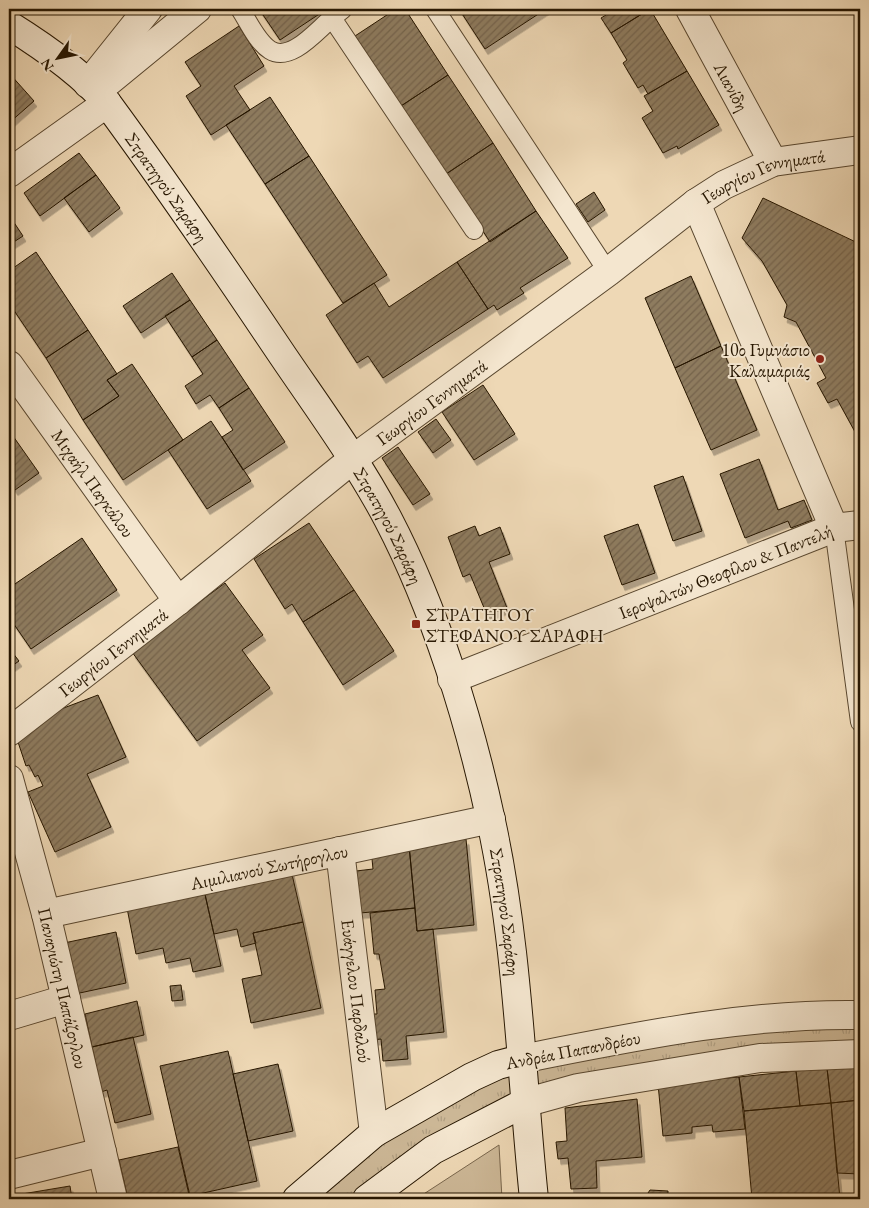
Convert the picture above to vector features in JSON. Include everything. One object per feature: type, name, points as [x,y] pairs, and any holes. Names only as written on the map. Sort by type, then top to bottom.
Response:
[{"type":"street","points":[[97,93],[148,9]]},
{"type":"street","points":[[9,173],[97,93],[197,9]]},
{"type":"street","name":"Λιανίδη","points":[[690,9],[773,162]]},
{"type":"street","name":"Στρατηγού Σαράφη","points":[[9,25],[97,93],[190,220],[353,459],[388,518],[406,555],[452,679],[479,769],[491,819],[506,908],[534,1199]]},
{"type":"street","name":"Γεωργίου Γεννηματά","points":[[9,732],[178,601],[353,459],[608,272],[696,204],[724,185],[773,162],[860,150]]},
{"type":"street","points":[[696,204],[847,526]]},
{"type":"street","name":"Μιχαήλ Παγκάλου","points":[[9,365],[178,601]]},
{"type":"street","name":"Ιεροψαλτών Θεοφίλου & Παντελή","points":[[452,679],[847,526]]},
{"type":"street","name":"Παναγιώτη Παπάζογλου","points":[[9,779],[46,914],[113,1199]]},
{"type":"street","name":"Αιμιλιανού Σωτήρογλου","points":[[46,914],[491,819]]},
{"type":"street","name":"Ευάγγελου Παρδαλού","points":[[340,851],[374,1133]]},
{"type":"street","points":[[9,1016],[66,999]]},
{"type":"street","name":"Ανδρέα Παπανδρέου","points":[[298,1199],[374,1133],[472,1076],[498,1065],[662,1032],[746,1020],[860,1015]]},
{"type":"street","points":[[366,1199],[433,1150],[524,1103],[578,1088],[760,1058],[860,1054]]},
{"type":"street","points":[[9,1175],[102,1152]]},
{"type":"lane","points":[[240,9],[263,43],[269,50],[277,53],[286,53],[294,50],[337,14],[474,230]]},
{"type":"lane","points":[[435,9],[608,272]]},
{"type":"lane","points":[[847,526],[860,722]]},
{"type":"green space","points":[[860,1015],[860,1054],[578,1088],[367,1199],[297,1199],[498,1065]]},
{"type":"green space","points":[[499,1145],[502,1199],[416,1199]]},
{"type":"building","points":[[259,9],[327,9],[280,40]]},
{"type":"building","points":[[396,9],[405,9],[448,75],[401,106],[355,36]]},
{"type":"building","points":[[459,9],[546,9],[485,49]]},
{"type":"building","points":[[602,9],[650,9],[611,33],[601,18],[606,15]]},
{"type":"building","points":[[650,9],[687,71],[648,94],[643,85],[638,88],[623,63],[627,60],[611,33]]},
{"type":"building","points":[[239,26],[264,66],[234,86],[250,110],[211,135],[186,96],[201,86],[185,62]]},
{"type":"building","points":[[687,71],[719,125],[678,149],[677,146],[663,153],[642,118],[653,111],[644,96]]},
{"type":"building","points":[[9,73],[34,101],[9,123]]},
{"type":"building","points":[[448,75],[493,143],[446,174],[401,106]]},
{"type":"building","points":[[270,97],[309,156],[265,184],[226,125]]},
{"type":"building","points":[[493,143],[536,211],[490,242],[446,174]]},
{"type":"building","points":[[79,153],[96,175],[40,216],[24,193]]},
{"type":"building","points":[[309,156],[387,275],[343,303],[265,184]]},
{"type":"building","points":[[96,175],[120,208],[89,232],[64,198]]},
{"type":"building","points":[[594,192],[605,210],[588,222],[576,204]]},
{"type":"building","points":[[763,198],[860,244],[860,318],[857,327],[860,332],[860,441],[837,399],[828,403],[817,383],[826,378],[796,322],[784,317],[787,305],[762,261],[742,238]]},
{"type":"building","points":[[536,211],[568,258],[520,288],[524,293],[497,310],[494,305],[488,309],[457,262]]},
{"type":"building","points":[[9,215],[23,236],[9,245]]},
{"type":"building","points":[[36,252],[88,330],[46,358],[9,303],[9,271]]},
{"type":"building","points":[[457,262],[488,309],[383,378],[368,356],[357,363],[326,315],[374,283],[389,307]]},
{"type":"building","points":[[172,273],[190,300],[141,333],[123,306]]},
{"type":"building","points":[[691,276],[721,346],[675,368],[645,298]]},
{"type":"building","points":[[190,300],[217,340],[192,357],[165,316]]},
{"type":"building","points":[[88,330],[117,374],[107,380],[119,396],[83,420],[46,358]]},
{"type":"building","points":[[217,340],[249,388],[219,408],[210,395],[196,404],[185,386],[203,374],[192,357]]},
{"type":"building","points":[[721,346],[757,430],[711,450],[675,368]]},
{"type":"building","points":[[132,364],[183,440],[123,480],[83,420],[119,396],[107,380]]},
{"type":"building","points":[[483,385],[515,434],[474,460],[442,412]]},
{"type":"building","points":[[249,388],[285,442],[243,470],[222,437],[233,430],[219,408]]},
{"type":"building","points":[[436,419],[451,440],[433,453],[418,432]]},
{"type":"building","points":[[211,421],[251,481],[207,509],[168,450]]},
{"type":"building","points":[[13,436],[39,473],[15,490],[9,481],[9,439]]},
{"type":"building","points":[[398,447],[430,494],[413,505],[382,458]]},
{"type":"building","points":[[759,459],[778,510],[804,500],[812,520],[791,528],[788,521],[745,538],[720,474]]},
{"type":"building","points":[[683,476],[702,531],[673,541],[654,486]]},
{"type":"building","points":[[309,523],[354,590],[303,622],[292,604],[285,609],[254,559]]},
{"type":"building","points":[[638,524],[655,573],[622,585],[604,536]]},
{"type":"building","points":[[475,526],[479,536],[500,527],[510,554],[489,562],[507,608],[487,615],[470,574],[463,577],[448,537]]},
{"type":"building","points":[[82,538],[117,590],[31,649],[9,617],[9,588]]},
{"type":"building","points":[[225,583],[263,635],[242,650],[270,688],[197,741],[132,652]]},
{"type":"building","points":[[354,590],[394,651],[343,685],[303,622]]},
{"type":"building","points":[[9,648],[19,661],[9,668]]},
{"type":"building","points":[[98,695],[126,757],[87,774],[111,827],[55,852],[28,792],[43,786],[38,775],[35,777],[29,765],[26,766],[18,742],[61,709]]},
{"type":"building","points":[[466,839],[474,925],[417,931],[409,845]]},
{"type":"building","points":[[409,845],[415,908],[360,913],[356,871],[373,869],[371,849]]},
{"type":"building","points":[[291,870],[303,922],[253,933],[256,943],[241,947],[237,929],[214,934],[204,890]]},
{"type":"building","points":[[204,890],[221,966],[193,972],[190,958],[166,963],[163,948],[136,954],[127,908]]},
{"type":"building","points":[[415,908],[417,931],[433,929],[444,1032],[406,1036],[408,1059],[383,1061],[381,1039],[372,1040],[369,1014],[377,1014],[375,990],[385,989],[379,954],[374,954],[370,913]]},
{"type":"building","points":[[303,922],[321,1008],[251,1023],[242,979],[262,975],[253,933]]},
{"type":"building","points":[[116,932],[126,983],[75,994],[64,943]]},
{"type":"building","points":[[181,985],[183,1000],[172,1001],[170,986]]},
{"type":"building","points":[[137,1001],[144,1035],[92,1047],[85,1014]]},
{"type":"building","points":[[133,1037],[151,1114],[115,1123],[107,1090],[98,1093],[90,1061],[95,1060],[92,1047]]},
{"type":"building","points":[[228,1051],[257,1181],[190,1196],[160,1066]]},
{"type":"building","points":[[278,1064],[293,1131],[248,1141],[233,1074]]},
{"type":"building","points":[[860,1065],[860,1100],[831,1103],[827,1068]]},
{"type":"building","points":[[827,1068],[831,1103],[800,1106],[796,1071]]},
{"type":"building","points":[[796,1071],[800,1106],[744,1111],[739,1077]]},
{"type":"building","points":[[739,1077],[745,1129],[713,1132],[712,1125],[692,1127],[692,1133],[663,1136],[658,1084]]},
{"type":"building","points":[[637,1099],[642,1157],[596,1161],[597,1188],[571,1189],[568,1158],[558,1159],[556,1142],[567,1141],[565,1108]]},
{"type":"building","points":[[860,1100],[860,1174],[837,1173],[831,1103]]},
{"type":"building","points":[[831,1103],[840,1199],[752,1199],[744,1111]]},
{"type":"building","points":[[178,1147],[190,1199],[128,1199],[119,1160]]},
{"type":"building","points":[[70,1186],[72,1199],[16,1199],[16,1195]]},
{"type":"building","points":[[650,1190],[668,1191],[668,1199],[644,1199]]},
{"type":"place","name":"10ο Γυμνάσιο Καλαμαριάς","points":[[820,359]]},
{"type":"place","name":"ΣΤΡΑΤΗΓΟΥ ΣΤΕΦΑΝΟΥ ΣΑΡΑΦΗ","points":[[416,624]]}]
